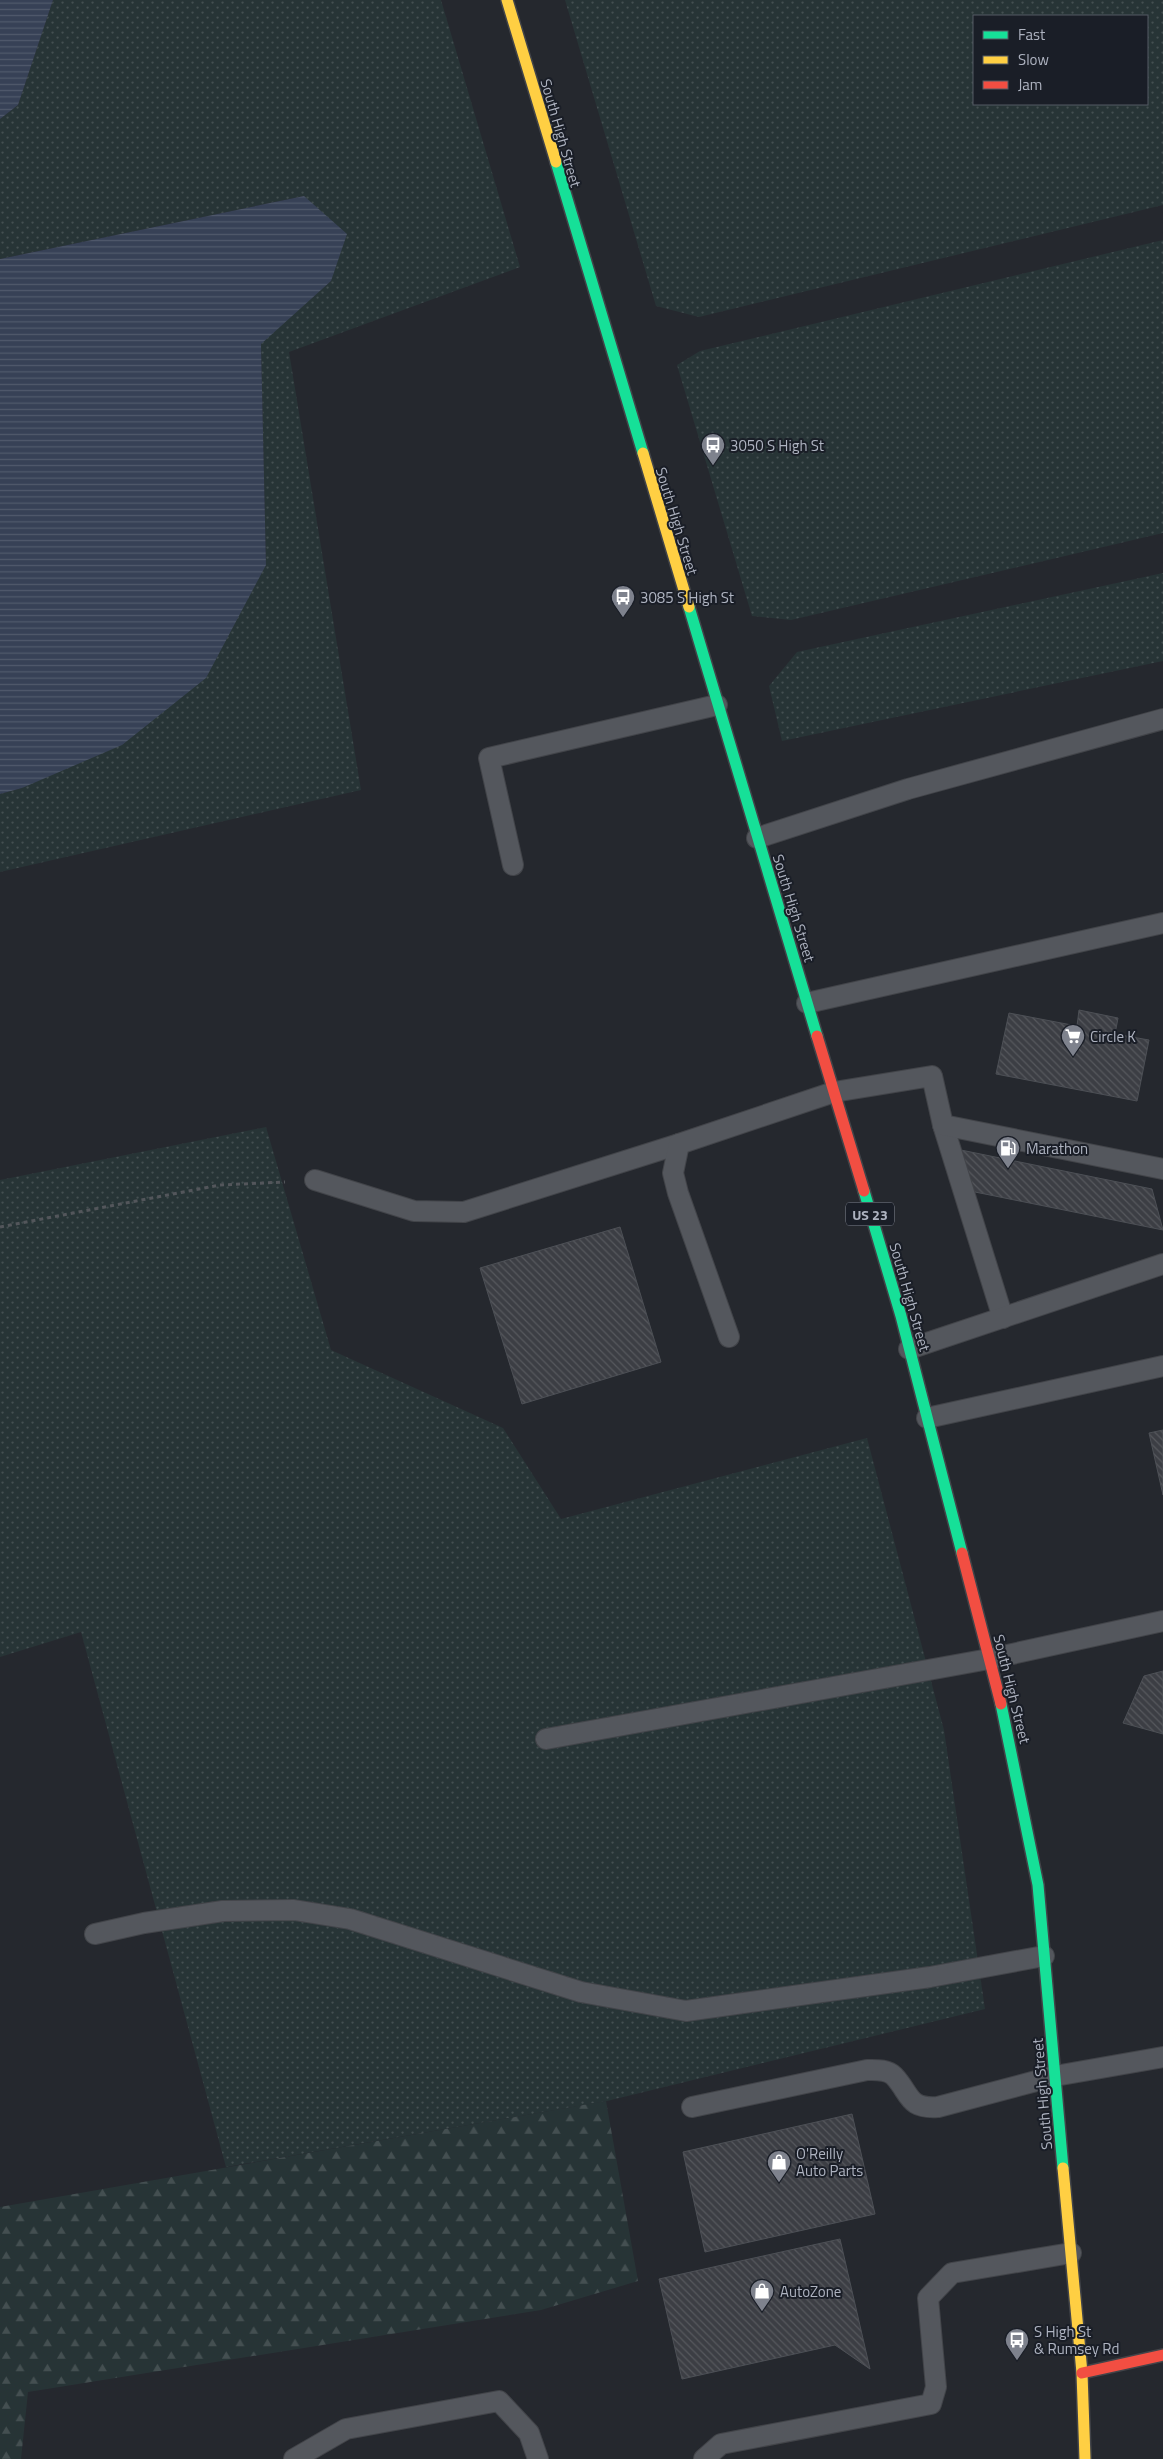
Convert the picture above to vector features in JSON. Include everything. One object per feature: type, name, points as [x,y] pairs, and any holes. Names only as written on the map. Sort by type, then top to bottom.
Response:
[{"type":"main road","name":"South High Street","points":[[507,0],[716,704],[834,1092],[909,1349],[1009,1736],[1038,1885],[1082,2373],[1084,2459]]},
{"type":"main road","points":[[1082,2373],[1163,2355]]},
{"type":"lane","points":[[514,865],[489,758],[716,704]]},
{"type":"lane","points":[[757,838],[908,789],[1163,719]]},
{"type":"lane","points":[[807,1003],[1163,923]]},
{"type":"lane","points":[[315,1180],[414,1211],[464,1212],[679,1144],[834,1092],[932,1076],[943,1125],[1003,1318]]},
{"type":"lane","points":[[943,1125],[1163,1169]]},
{"type":"lane","points":[[679,1144],[673,1173],[678,1193],[729,1336]]},
{"type":"lane","points":[[909,1349],[1163,1264]]},
{"type":"lane","points":[[927,1418],[1163,1366]]},
{"type":"lane","points":[[546,1739],[989,1659],[1163,1621]]},
{"type":"lane","points":[[94,1934],[144,1923],[223,1911],[294,1910],[350,1919],[581,1992],[686,2011],[930,1977],[1044,1956]]},
{"type":"lane","points":[[692,2107],[868,2070],[885,2071],[893,2075],[909,2099],[924,2108],[938,2107],[1055,2076],[1163,2057]]},
{"type":"lane","points":[[704,2459],[721,2444],[931,2404],[936,2387],[928,2298],[952,2272],[1071,2253]]},
{"type":"lane","points":[[294,2459],[346,2429],[499,2401],[529,2433],[538,2459]]},
{"type":"path","points":[[0,1227],[220,1185],[315,1180]]},
{"type":"green space","points":[[53,0],[441,0],[520,267],[289,352],[361,790],[0,872],[0,794],[22,788],[266,565],[261,343],[331,281],[304,196],[0,259],[0,119],[18,105]]},
{"type":"green space","points":[[565,0],[1163,0],[1163,205],[699,317],[656,306]]},
{"type":"green space","points":[[1163,240],[1163,533],[791,620],[752,616],[677,365],[700,351]]},
{"type":"green space","points":[[1163,573],[1163,661],[782,741],[769,686],[797,652]]},
{"type":"green space","points":[[266,1127],[331,1350],[503,1428],[561,1519],[867,1438],[944,1730],[985,2009],[607,2101],[226,2167],[81,1632],[0,1657],[0,1180]]},
{"type":"green space","points":[[606,2101],[638,2281],[541,2310],[28,2392],[21,2459],[0,2459],[0,2207]]},
{"type":"water","points":[[0,0],[53,0],[18,105],[0,119]]},
{"type":"water","points":[[304,196],[347,234],[331,281],[261,344],[266,565],[206,678],[122,745],[22,788],[0,794],[0,259]]},
{"type":"building","name":"Circle K","points":[[1079,1010],[1118,1018],[1115,1034],[1149,1040],[1137,1101],[996,1074],[1009,1013],[1077,1026]]},
{"type":"building","name":"Marathon","points":[[956,1149],[1152,1189],[1163,1230],[970,1191]]},
{"type":"building","points":[[620,1227],[661,1362],[522,1404],[480,1268]]},
{"type":"building","points":[[1163,1430],[1163,1495],[1149,1433]]},
{"type":"building","points":[[1163,1671],[1163,1734],[1123,1723],[1144,1676]]},
{"type":"building","name":"O'Reilly Auto Parts","points":[[852,2114],[875,2214],[705,2252],[683,2152]]},
{"type":"building","name":"AutoZone","points":[[840,2239],[870,2369],[835,2345],[682,2379],[659,2279]]},
{"type":"traffic: fast","points":[[556,162],[643,453]]},
{"type":"traffic: fast","points":[[689,607],[817,1036]]},
{"type":"traffic: fast","points":[[864,1191],[901,1316],[962,1553]]},
{"type":"traffic: fast","points":[[1001,1704],[1038,1885],[1063,2168]]},
{"type":"traffic: slow","points":[[507,0],[556,162]]},
{"type":"traffic: slow","points":[[643,453],[689,607]]},
{"type":"traffic: slow","points":[[1063,2168],[1082,2373],[1085,2459]]},
{"type":"traffic: jam","points":[[817,1036],[864,1191]]},
{"type":"traffic: jam","points":[[962,1553],[1001,1704]]},
{"type":"traffic: jam","points":[[1082,2373],[1163,2355]]},
{"type":"place","name":"3050 S High St","points":[[713,466]]},
{"type":"place","name":"3085 S High St","points":[[623,618]]},
{"type":"place","name":"Circle K","points":[[1073,1057]]},
{"type":"place","name":"Marathon","points":[[1008,1169]]},
{"type":"place","name":"O'Reilly Auto Parts","points":[[779,2183]]},
{"type":"place","name":"AutoZone","points":[[762,2312]]},
{"type":"place","name":"S High St & Rumsey Rd","points":[[1017,2361]]}]
